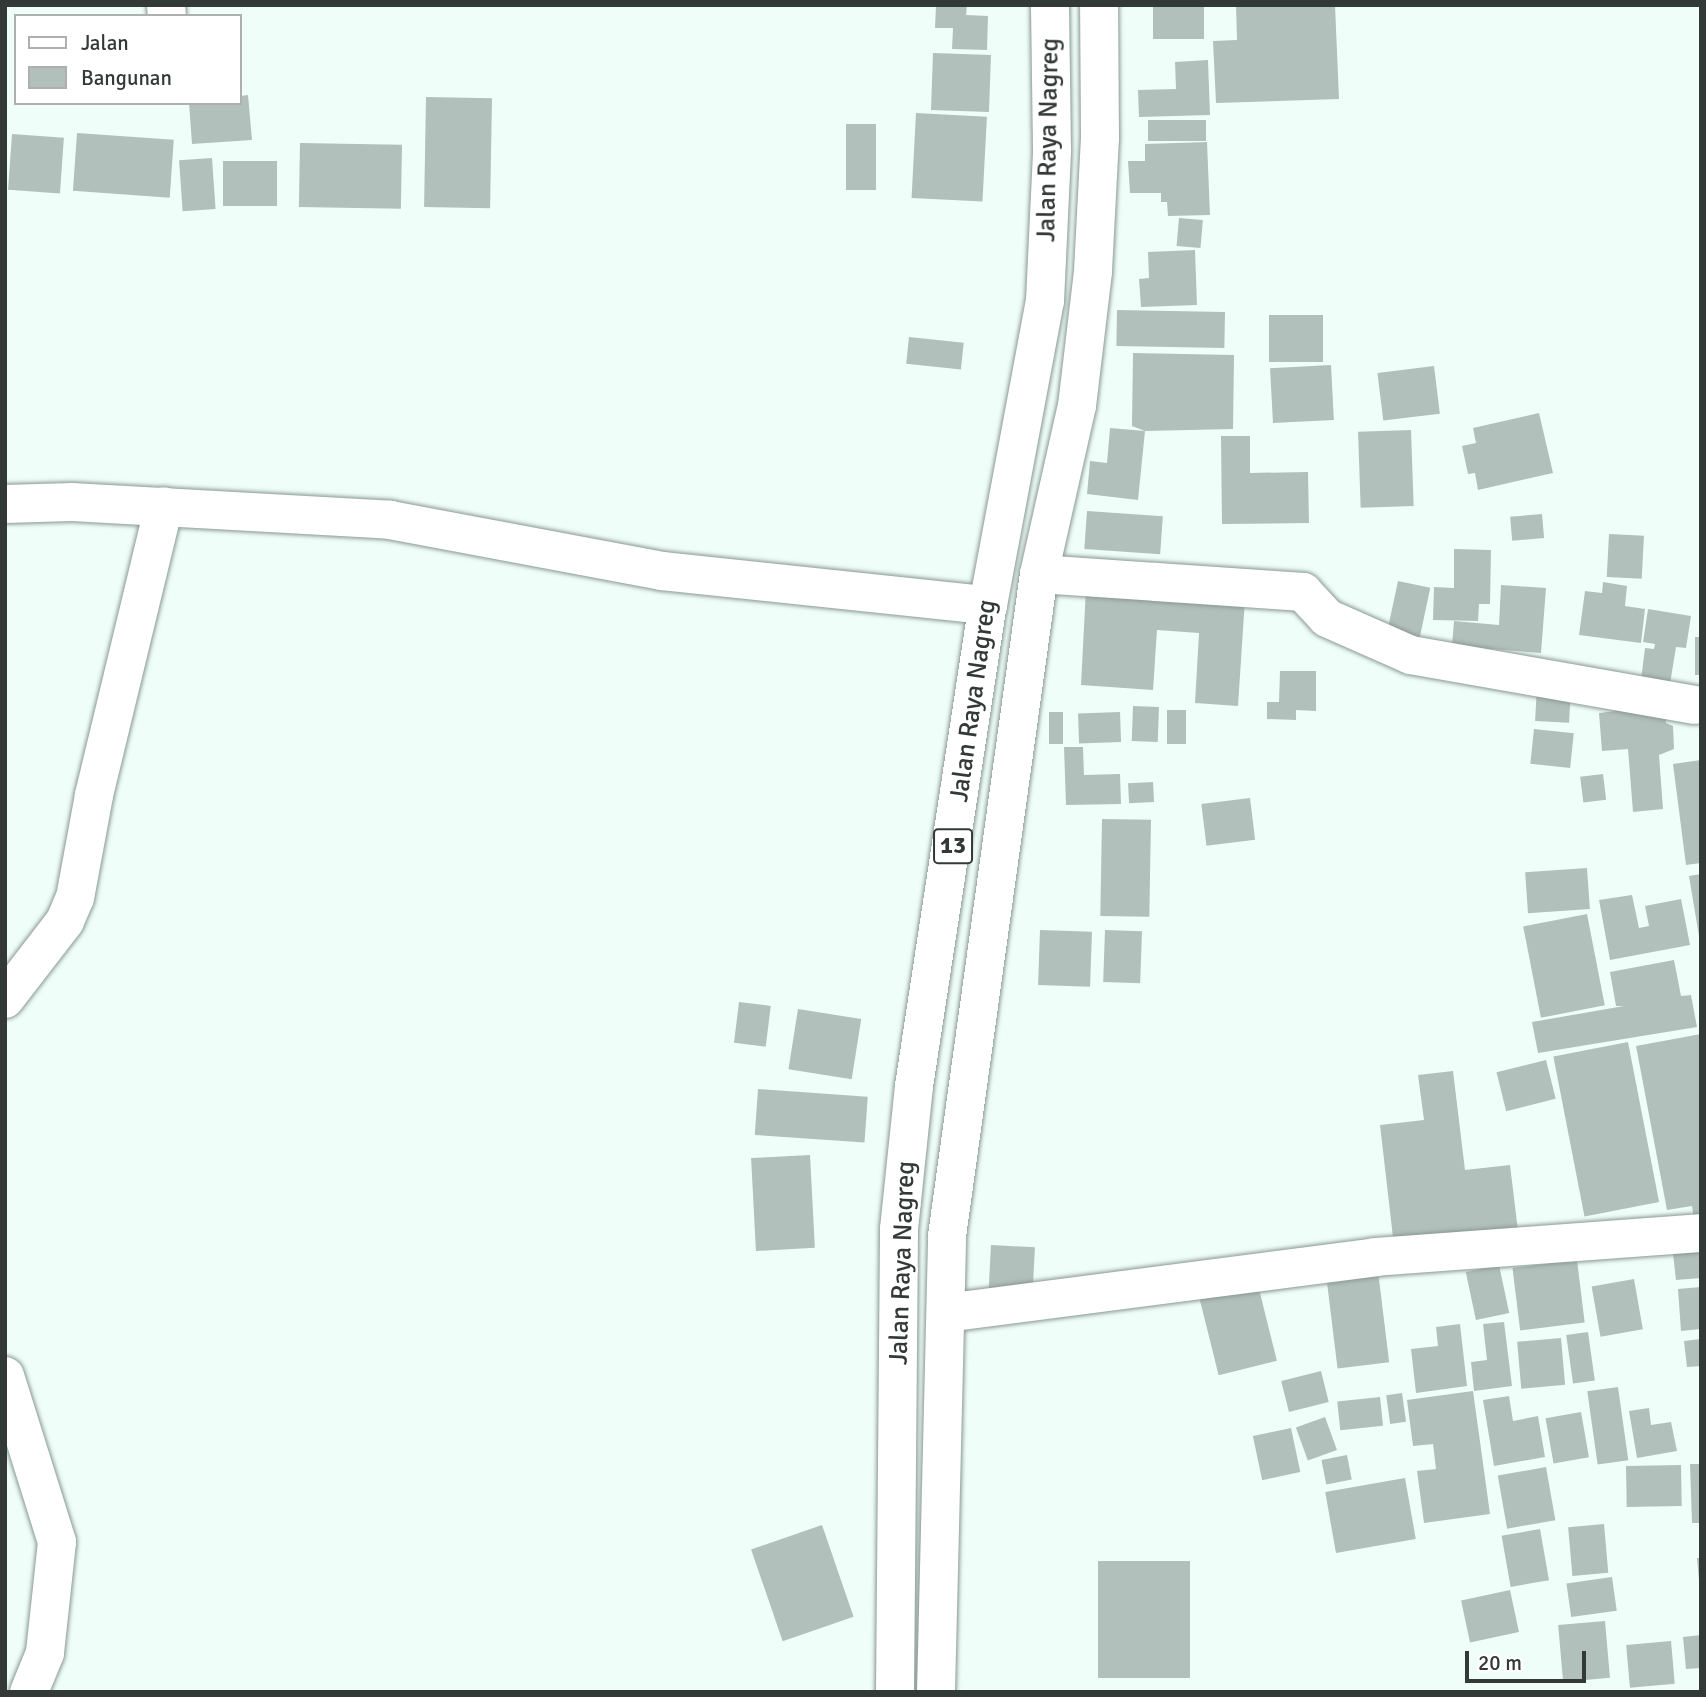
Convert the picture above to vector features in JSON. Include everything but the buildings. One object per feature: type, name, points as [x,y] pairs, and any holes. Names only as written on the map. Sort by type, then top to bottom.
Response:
[{"type":"main road","name":"Jalan Raya Nagreg","points":[[895,1692],[899,1229],[914,1086],[988,606],[1045,301],[1052,150],[1050,5]]},
{"type":"main road","name":"Jalan Raya Nagreg","points":[[936,1692],[947,1236],[1040,574],[1077,407],[1093,271],[1100,138],[1099,5]]},
{"type":"main road","points":[[5,504],[164,506],[390,520],[662,571],[988,606]]},
{"type":"main road","points":[[5,999],[65,921],[75,898],[94,795],[164,506]]},
{"type":"main road","points":[[1040,574],[1303,592],[1327,618],[1411,655],[1695,705]]},
{"type":"main road","points":[[946,1313],[1375,1257],[1701,1233]]},
{"type":"main road","points":[[5,1376],[52,1516],[57,1542],[45,1653],[29,1692]]}]
